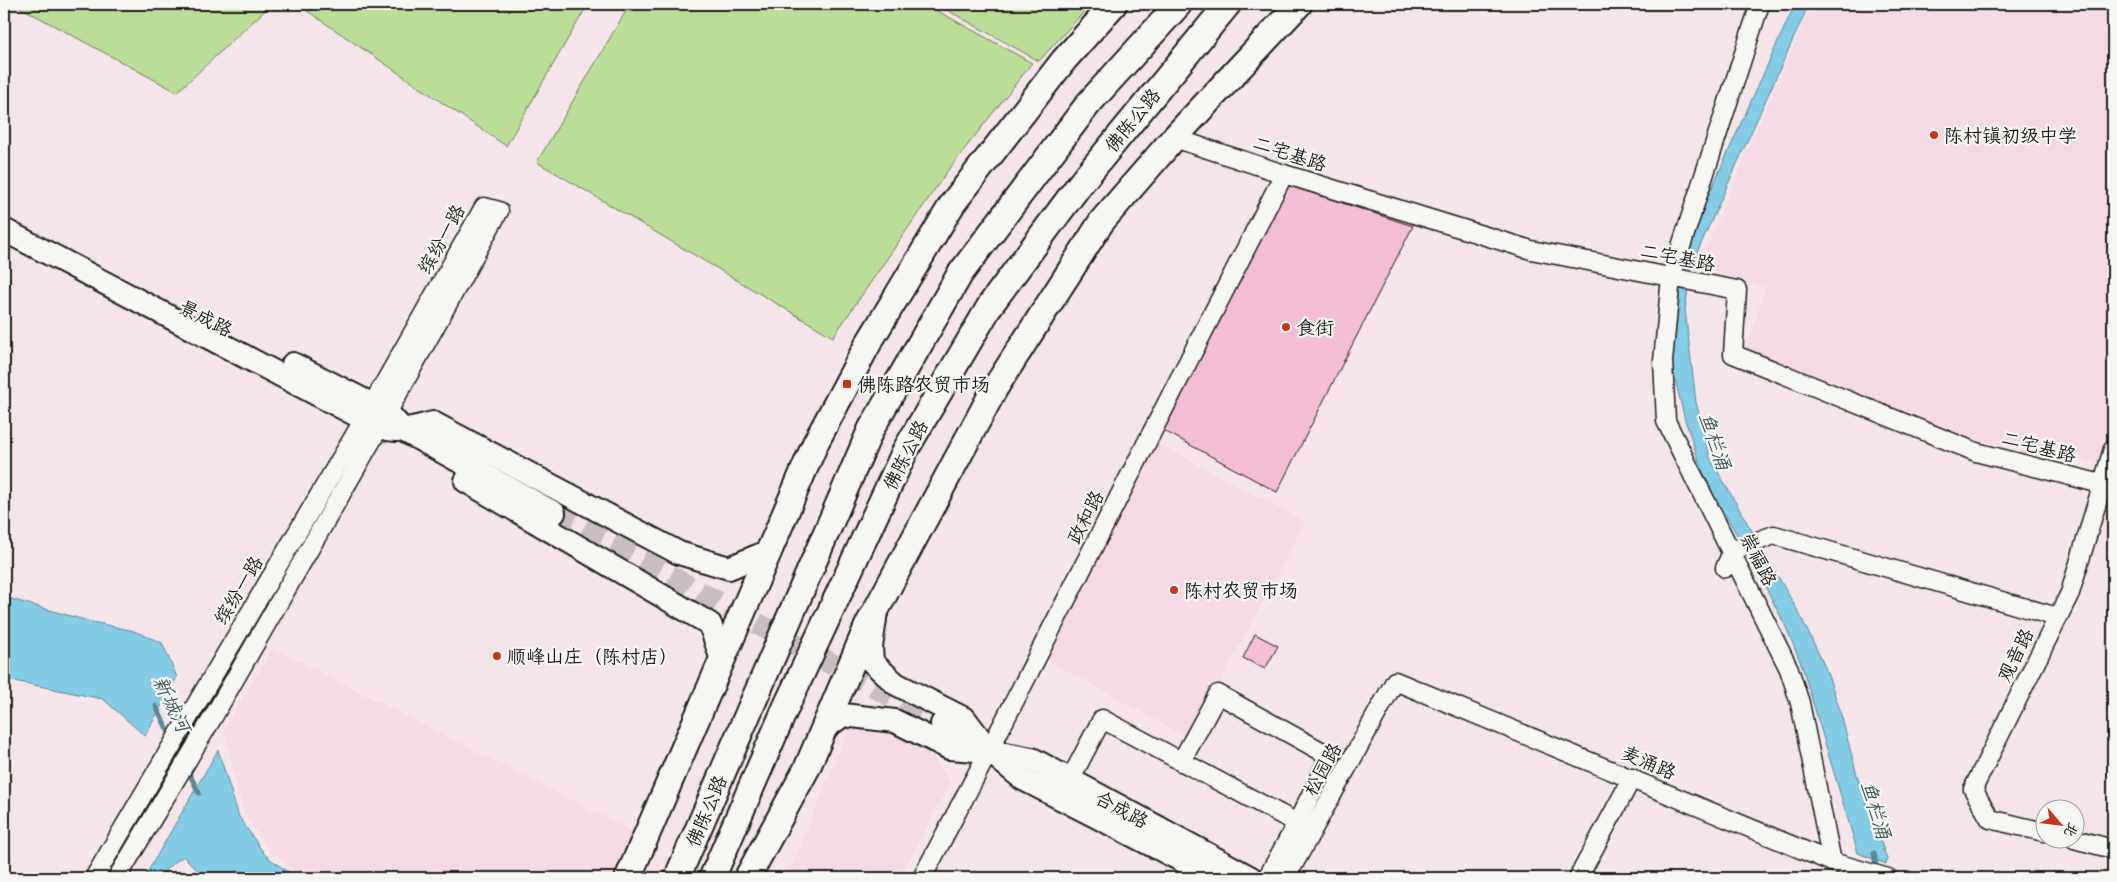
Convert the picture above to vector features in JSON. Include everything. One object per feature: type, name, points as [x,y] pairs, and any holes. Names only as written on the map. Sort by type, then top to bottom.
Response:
[{"type":"highway","points":[[628,878],[820,434],[868,344],[953,202],[1064,60],[1114,4]]},
{"type":"highway","name":"佛陈公路","points":[[677,878],[872,429],[960,274],[1089,103],[1179,4]]},
{"type":"highway","name":"佛陈公路","points":[[712,878],[790,698],[906,449],[991,304],[1080,184],[1228,4]]},
{"type":"highway","points":[[746,878],[807,768],[877,609],[1000,380],[1102,221],[1174,138],[1299,4]]},
{"type":"main road","name":"景成路","points":[[4,214],[376,416]]},
{"type":"main road","name":"景成路","points":[[4,230],[376,416],[554,513]]},
{"type":"main road","points":[[722,660],[710,624],[416,452],[403,430],[434,423],[680,554],[729,568],[769,551]]},
{"type":"main road","points":[[877,609],[871,647],[872,662],[896,684],[965,719],[989,751]]},
{"type":"main road","points":[[824,729],[843,715],[895,721],[949,748],[989,751]]},
{"type":"main road","name":"合成路","points":[[942,724],[989,751],[1023,780],[1216,878]]},
{"type":"main road","name":"合成路","points":[[989,751],[1032,759],[1251,878]]},
{"type":"street","name":"崇福路","points":[[1760,4],[1671,277],[1663,361],[1666,421],[1715,521],[1734,550],[1789,669],[1800,703],[1832,862]]},
{"type":"street","name":"二宅基路","points":[[1174,138],[1530,250],[1737,290],[1733,354],[1976,452],[2107,486]]},
{"type":"street","name":"政和路","points":[[922,878],[989,751],[1284,174]]},
{"type":"street","name":"缤纷一路","points":[[94,878],[195,705],[376,416],[499,211],[484,207],[376,416],[213,718],[117,878]]},
{"type":"street","name":"观音路","points":[[2034,830],[1990,819],[1973,789],[2057,616],[2070,594],[2107,486],[2113,449]]},
{"type":"street","points":[[1725,568],[1734,550],[1774,535],[2057,616]]},
{"type":"street","name":"麦涌路","points":[[1395,680],[1832,862],[1866,875],[1888,878]]},
{"type":"street","name":"松园路","points":[[1286,878],[1395,680]]},
{"type":"street","points":[[1182,762],[1218,694],[1330,756],[1267,878]]},
{"type":"street","points":[[1070,780],[1102,719],[1297,823]]},
{"type":"street","points":[[1578,878],[1632,778]]},
{"type":"street","points":[[2084,842],[2113,849]]},
{"type":"shaded area","name":"陈村镇初级中学","points":[[1812,4],[2113,4],[2113,423],[2099,463],[1977,440],[1746,351],[1765,288],[1697,267]]},
{"type":"shaded area","name":"陈村农贸市场","points":[[1155,442],[1305,522],[1190,739],[1044,658]]},
{"type":"shaded area","points":[[273,648],[636,833],[617,878],[305,878],[268,850],[243,812],[224,730]]},
{"type":"shaded area","points":[[876,725],[924,744],[950,782],[900,878],[787,878],[850,726]]},
{"type":"green space","points":[[14,4],[272,4],[177,92]]},
{"type":"green space","points":[[297,4],[588,4],[506,146]]},
{"type":"green space","points":[[630,4],[925,4],[1032,63],[946,173],[833,337],[537,162]]},
{"type":"green space","points":[[936,4],[1091,4],[1039,61]]},
{"type":"water","points":[[1795,4],[1809,4],[1691,266],[1685,310],[1696,402],[1710,458],[1800,615],[1825,667],[1839,707],[1858,779],[1887,859],[1886,864],[1858,853],[1802,666],[1786,627],[1747,551],[1715,498],[1702,470],[1685,420],[1670,358],[1673,299],[1691,234]]},
{"type":"water","points":[[4,597],[88,621],[134,631],[162,643],[177,677],[145,736],[103,699],[4,679]]},
{"type":"water","points":[[218,750],[239,817],[265,855],[296,878],[205,878],[183,856],[166,869],[163,878],[144,878]]},
{"type":"building","name":"食街","points":[[1284,184],[1413,226],[1277,492],[1159,428]]},
{"type":"building","points":[[1255,634],[1278,646],[1265,669],[1243,658]]},
{"type":"waterway","name":"新城河","points":[[156,706],[171,737]]},
{"type":"waterway","name":"新城河","points":[[187,769],[199,793]]},
{"type":"waterway","name":"鱼栏涌","points":[[1874,853],[1877,872]]},
{"type":"tunnel","points":[[554,513],[942,724]]},
{"type":"place","name":"陈村镇初级中学","points":[[1934,135]]},
{"type":"place","name":"食街","points":[[1286,327]]},
{"type":"place","name":"佛陈路农贸市场","points":[[847,384]]},
{"type":"place","name":"陈村农贸市场","points":[[1174,590]]},
{"type":"place","name":"顺峰山庄（陈村店）","points":[[497,656]]}]
